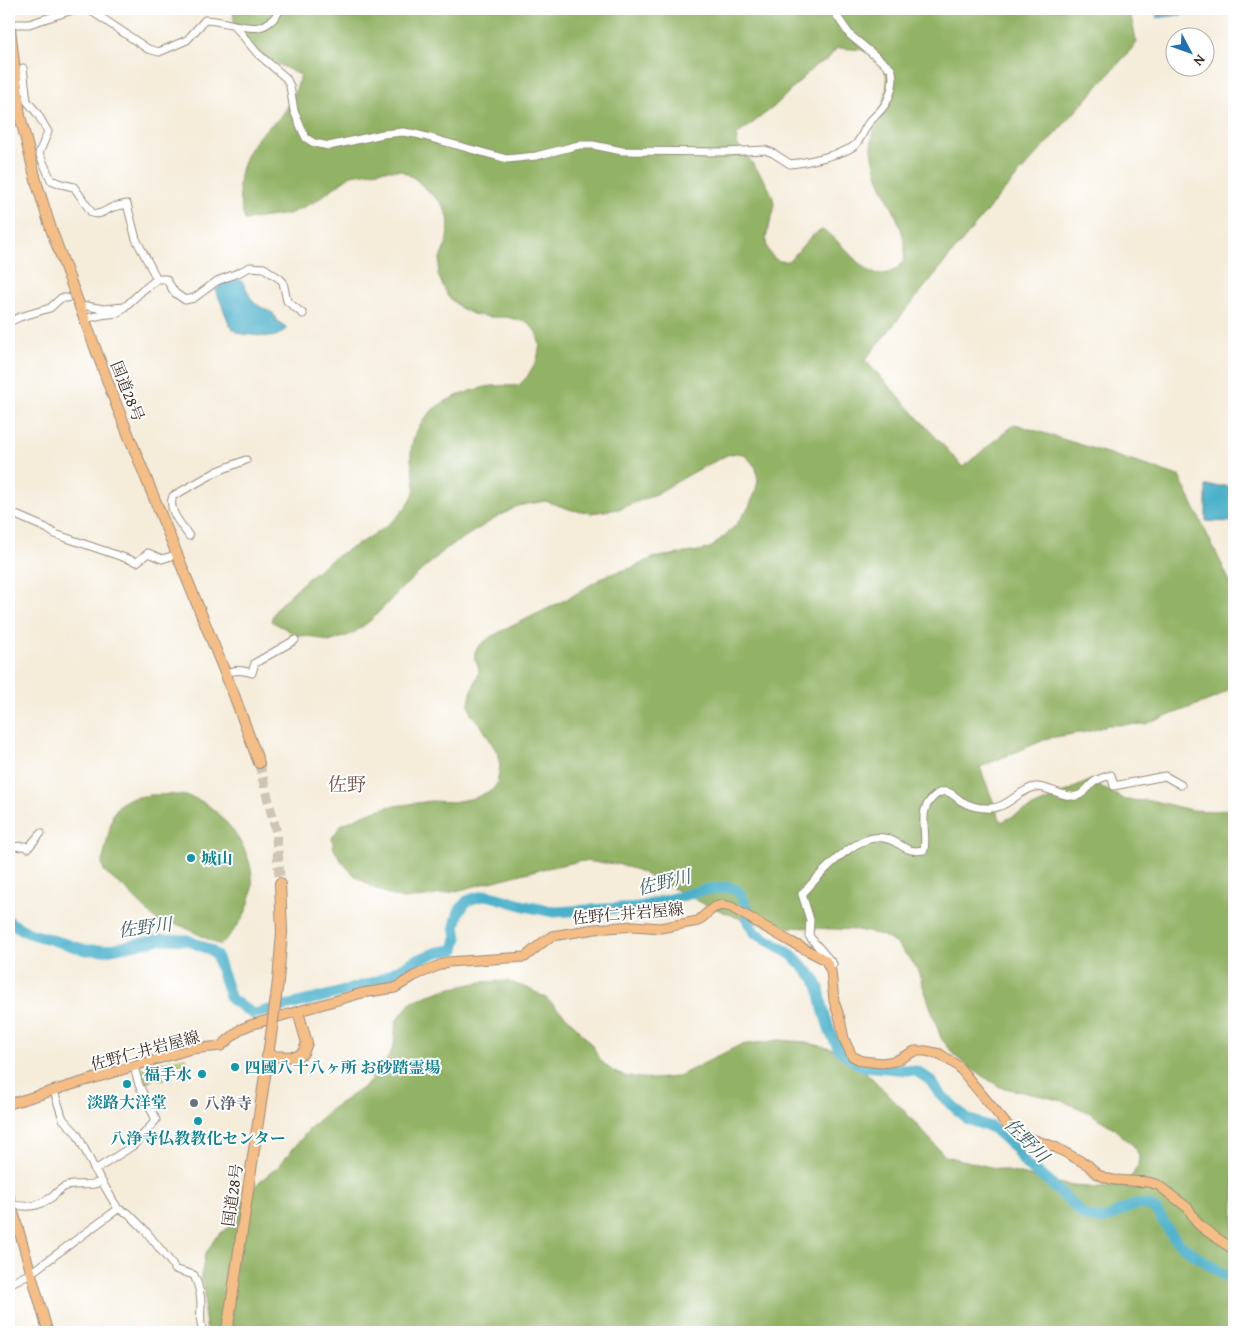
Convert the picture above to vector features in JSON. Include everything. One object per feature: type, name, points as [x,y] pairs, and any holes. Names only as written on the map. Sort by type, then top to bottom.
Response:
[{"type":"highway","name":"国道28号","points":[[9,19],[15,85],[28,150],[53,237],[116,404],[178,554],[259,762]]},
{"type":"highway","name":"国道28号","points":[[227,1332],[278,981],[282,932],[280,883]]},
{"type":"highway","points":[[267,1056],[296,1057],[303,1053],[307,1043],[298,1012]]},
{"type":"main road","name":"佐野仁井岩屋線","points":[[9,1104],[191,1049],[221,1046],[241,1028],[362,993],[395,988],[414,976],[447,962],[525,957],[552,936],[595,929],[634,926],[660,928],[698,921],[711,909],[721,905],[731,907],[820,957],[829,968]]},
{"type":"main road","points":[[829,968],[834,1001],[844,1039],[852,1056],[862,1061],[882,1063],[895,1062],[915,1051],[940,1054],[958,1066],[1007,1125],[1088,1165],[1097,1174],[1106,1178],[1148,1182],[1158,1185],[1188,1208],[1197,1223],[1204,1229],[1234,1250]]},
{"type":"main road","points":[[10,1200],[48,1332]]},
{"type":"street","points":[[9,26],[29,24],[67,10],[76,9]]},
{"type":"street","points":[[84,9],[90,10],[148,49],[159,52],[187,40],[205,20],[217,20],[249,28],[263,26],[276,16],[280,9]]},
{"type":"street","points":[[234,25],[257,53],[286,78],[290,86],[294,111],[306,138],[321,145],[337,145],[372,136],[402,132],[416,134],[507,159],[536,156],[579,145],[593,145],[622,151],[675,150],[725,152],[765,150],[790,164],[844,152],[853,147],[859,141],[866,126],[885,106],[893,82],[891,69],[850,35],[832,9]]},
{"type":"street","points":[[23,68],[27,101],[37,113],[48,132],[39,153],[51,180],[74,187],[92,213],[101,213],[112,207],[126,204],[136,239],[158,279]]},
{"type":"street","points":[[84,320],[118,313],[158,279],[169,281],[175,293],[185,300],[194,298],[217,281],[250,267],[264,268],[283,282],[287,301],[303,314]]},
{"type":"street","points":[[9,322],[41,312],[50,308],[61,298],[67,298]]},
{"type":"street","points":[[87,306],[103,309],[124,307]]},
{"type":"street","points":[[189,536],[172,510],[170,501],[173,496],[218,471],[246,460]]},
{"type":"street","points":[[9,512],[46,528],[55,534],[137,562],[148,553],[162,559],[178,554]]},
{"type":"street","points":[[225,674],[240,670],[252,673],[255,664],[295,640]]},
{"type":"street","points":[[829,968],[833,964],[809,936],[810,920],[802,894],[847,850],[860,842],[882,838],[914,852],[924,850],[926,841],[922,819],[924,808],[936,795],[948,792],[961,801],[993,809],[1033,787],[1076,796],[1082,794],[1103,776],[1111,775],[1114,786],[1165,776],[1181,785]]},
{"type":"street","points":[[9,847],[25,846],[28,848],[41,833]]},
{"type":"street","points":[[95,1170],[134,1145],[156,1120],[139,1085],[134,1067]]},
{"type":"street","points":[[54,1091],[63,1119],[77,1134],[118,1209],[128,1214],[144,1229],[173,1265],[174,1269],[194,1276],[198,1283],[201,1303],[199,1321],[203,1332]]},
{"type":"street","points":[[10,1200],[35,1206],[54,1196],[60,1188],[74,1184],[95,1185],[102,1182]]},
{"type":"street","points":[[9,1284],[31,1273],[118,1209]]},
{"type":"green space","points":[[234,9],[1129,9],[1137,43],[994,202],[865,360],[963,467],[1015,424],[1179,476],[1234,590],[1234,683],[1227,691],[1215,698],[1146,724],[1108,725],[1091,731],[1049,738],[980,767],[1001,822],[1091,780],[1125,800],[1154,801],[1191,810],[1217,811],[1234,808],[1234,1332],[418,1332],[410,1326],[403,1325],[394,1332],[207,1332],[204,1311],[205,1290],[201,1277],[205,1255],[216,1237],[233,1224],[237,1207],[260,1181],[278,1167],[312,1126],[331,1109],[364,1087],[384,1064],[394,1045],[396,1021],[412,1001],[447,989],[482,982],[507,981],[530,989],[546,998],[570,1020],[591,1044],[602,1062],[614,1072],[628,1077],[654,1079],[677,1077],[740,1045],[779,1040],[805,1042],[835,1050],[854,1060],[899,1105],[945,1156],[1073,1186],[1101,1188],[1119,1185],[1131,1177],[1138,1166],[1139,1156],[1134,1146],[1112,1127],[1088,1112],[1060,1100],[1000,1087],[956,1057],[941,1038],[917,968],[898,945],[882,935],[857,930],[767,926],[736,917],[702,903],[637,870],[617,864],[581,861],[537,870],[452,892],[403,899],[374,888],[354,875],[342,862],[334,849],[332,838],[341,825],[387,807],[431,801],[453,802],[475,798],[492,790],[497,784],[500,765],[497,752],[482,727],[471,714],[469,704],[479,672],[475,660],[475,652],[478,647],[492,636],[569,598],[605,576],[634,567],[652,558],[699,551],[712,547],[736,525],[749,507],[758,481],[756,468],[749,459],[743,454],[736,453],[727,455],[654,495],[619,509],[591,513],[572,510],[545,501],[518,506],[447,548],[403,587],[370,621],[352,634],[329,642],[314,637],[297,635],[271,621],[280,605],[316,571],[380,531],[405,508],[412,498],[414,490],[411,447],[418,428],[430,412],[448,400],[470,391],[492,386],[518,386],[527,377],[537,360],[540,345],[536,332],[529,323],[506,317],[489,317],[473,314],[462,309],[448,297],[438,275],[440,258],[446,245],[449,225],[448,216],[441,203],[414,178],[400,170],[385,170],[351,175],[316,201],[289,214],[245,220],[239,195],[239,184],[244,162],[249,151],[264,131],[285,112],[301,75],[247,45],[236,31]],"holes":[[[837,48],[867,50],[882,64],[886,75],[886,94],[874,131],[872,148],[876,170],[899,223],[903,237],[905,251],[902,262],[893,271],[883,274],[873,272],[864,267],[831,235],[822,230],[809,239],[790,260],[777,260],[768,250],[766,243],[773,213],[773,198],[762,177],[737,144],[737,135],[775,106],[816,65],[827,60]]]},
{"type":"green space","points":[[149,795],[181,795],[199,800],[219,815],[241,842],[252,873],[249,903],[243,918],[220,945],[182,926],[157,921],[127,890],[105,873],[102,864],[113,814],[120,804],[129,799]]},
{"type":"green space","points":[[184,1057],[190,1063],[185,1067],[181,1063],[162,1081],[156,1076],[148,1083],[141,1075],[140,1069]]},
{"type":"water","points":[[1156,9],[1186,9],[1187,14],[1157,18]]},
{"type":"water","points":[[238,278],[243,283],[254,303],[273,313],[277,321],[286,329],[272,337],[241,334],[230,326],[216,290],[221,284]]},
{"type":"water","points":[[1206,486],[1227,486],[1234,489],[1234,522],[1206,521]]},
{"type":"waterway","name":"佐野川","points":[[9,921],[29,933],[86,950],[106,950],[161,939],[187,940],[210,950],[216,955],[231,999],[253,1014],[378,981],[414,961],[438,952],[454,950],[457,938],[455,926],[459,911],[467,901],[475,898],[487,895],[554,912],[640,907],[704,890],[728,887],[736,890],[741,895],[748,910],[748,922],[754,932],[792,955],[814,978],[819,988],[830,1032],[840,1050],[853,1061],[864,1066],[916,1071],[930,1080],[939,1093],[967,1119],[993,1128],[1014,1147],[1027,1166],[1047,1180],[1085,1216],[1103,1220],[1134,1205],[1151,1207],[1159,1215],[1176,1240],[1234,1284]]},
{"type":"tunnel","points":[[259,763],[276,831],[280,883]]},
{"type":"place","name":"城山","points":[[191,858]]},
{"type":"place","name":"四國八十八ヶ所 お砂踏霊場","points":[[235,1067]]},
{"type":"place","name":"福手水","points":[[202,1074]]},
{"type":"place","name":"淡路大洋堂","points":[[127,1084]]},
{"type":"place","name":"八浄寺","points":[[194,1103]]},
{"type":"place","name":"八浄寺仏教教化センター","points":[[198,1121]]},
{"type":"district","name":"佐野","points":[[347,784]]}]
